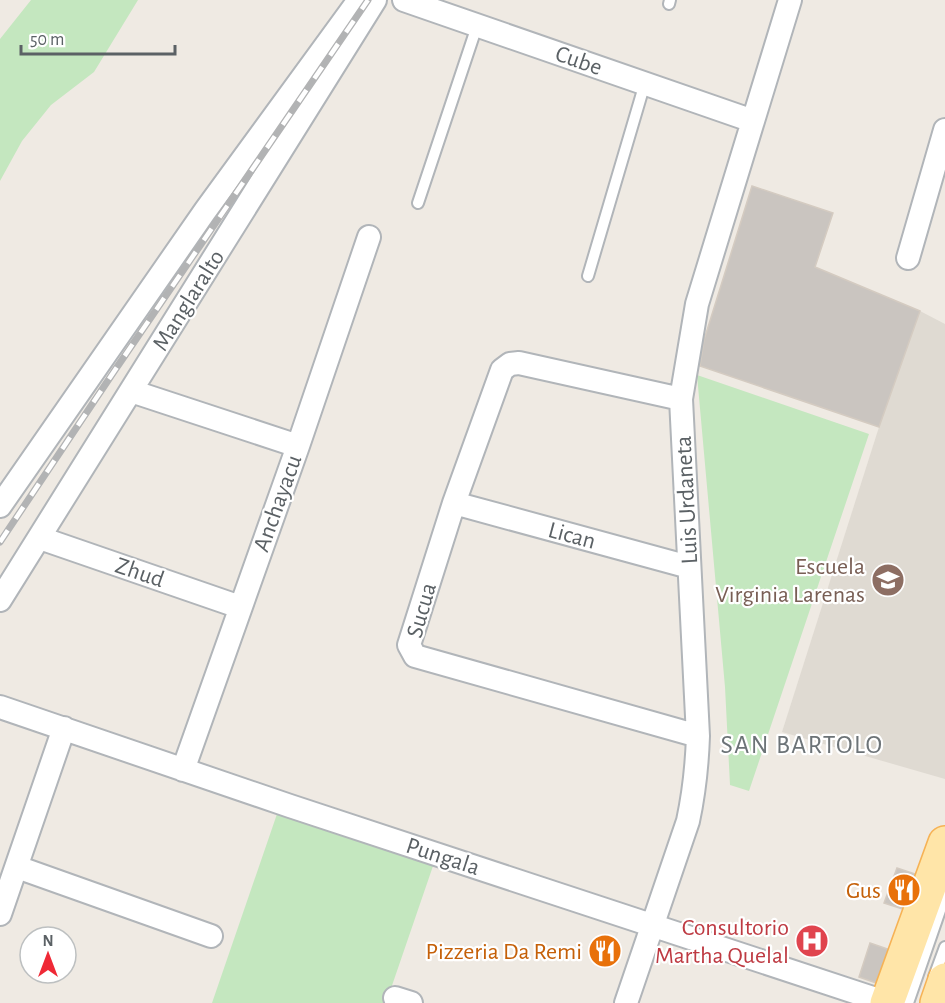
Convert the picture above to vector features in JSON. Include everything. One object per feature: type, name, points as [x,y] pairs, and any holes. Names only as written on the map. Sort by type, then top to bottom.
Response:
[{"type":"main road","points":[[888,1003],[945,843]]},
{"type":"street","name":"Manglaralto","points":[[0,506],[205,211],[359,0]]},
{"type":"street","name":"Manglaralto","points":[[0,600],[375,0]]},
{"type":"street","name":"Cube","points":[[404,0],[753,121]]},
{"type":"street","name":"Luis Urdaneta","points":[[626,1003],[688,821],[694,794],[698,736],[681,399],[698,304],[790,0]]},
{"type":"street","points":[[908,258],[945,130]]},
{"type":"street","name":"Anchayacu","points":[[183,770],[298,446],[369,237]]},
{"type":"street","name":"Sucua","points":[[681,399],[519,363],[510,364],[502,370],[454,503],[409,641],[415,656],[698,736]]},
{"type":"street","points":[[131,391],[298,446]]},
{"type":"street","name":"Lican","points":[[454,503],[689,567]]},
{"type":"street","name":"Zhud","points":[[40,538],[240,607]]},
{"type":"street","name":"Pungala","points":[[0,707],[183,770],[888,1003]]},
{"type":"street","points":[[0,914],[64,728]]},
{"type":"street","points":[[16,867],[211,936]]},
{"type":"lane","points":[[418,202],[477,26]]},
{"type":"lane","points":[[588,276],[645,83]]},
{"type":"lane","points":[[908,1003],[945,896]]},
{"type":"lane","points":[[937,992],[945,947]]},
{"type":"shaded area","name":"Escuela Virginia Larenas","points":[[920,311],[945,324],[945,779],[782,732],[879,427]]},
{"type":"green space","points":[[31,0],[138,0],[94,72],[51,105],[22,141],[0,181],[0,39]]},
{"type":"green space","points":[[697,375],[869,434],[749,791],[730,785],[725,687]]},
{"type":"green space","points":[[277,814],[433,866],[386,1003],[212,1003]]},
{"type":"building","points":[[752,186],[833,213],[815,267],[920,311],[879,427],[700,366],[704,340]]},
{"type":"building","name":"Gus","points":[[897,868],[924,877],[912,912],[884,903]]},
{"type":"building","points":[[870,943],[899,953],[882,985],[859,977]]},
{"type":"railway","points":[[0,542],[368,0]]},
{"type":"place","name":"Escuela Virginia Larenas","points":[[888,580]]},
{"type":"place","name":"Gus","points":[[904,890]]},
{"type":"place","name":"Consultorio Martha Quelal","points":[[812,941]]},
{"type":"place","name":"Pizzeria Da Remi","points":[[605,951]]},
{"type":"district","name":"SAN BARTOLO","points":[[802,744]]}]
